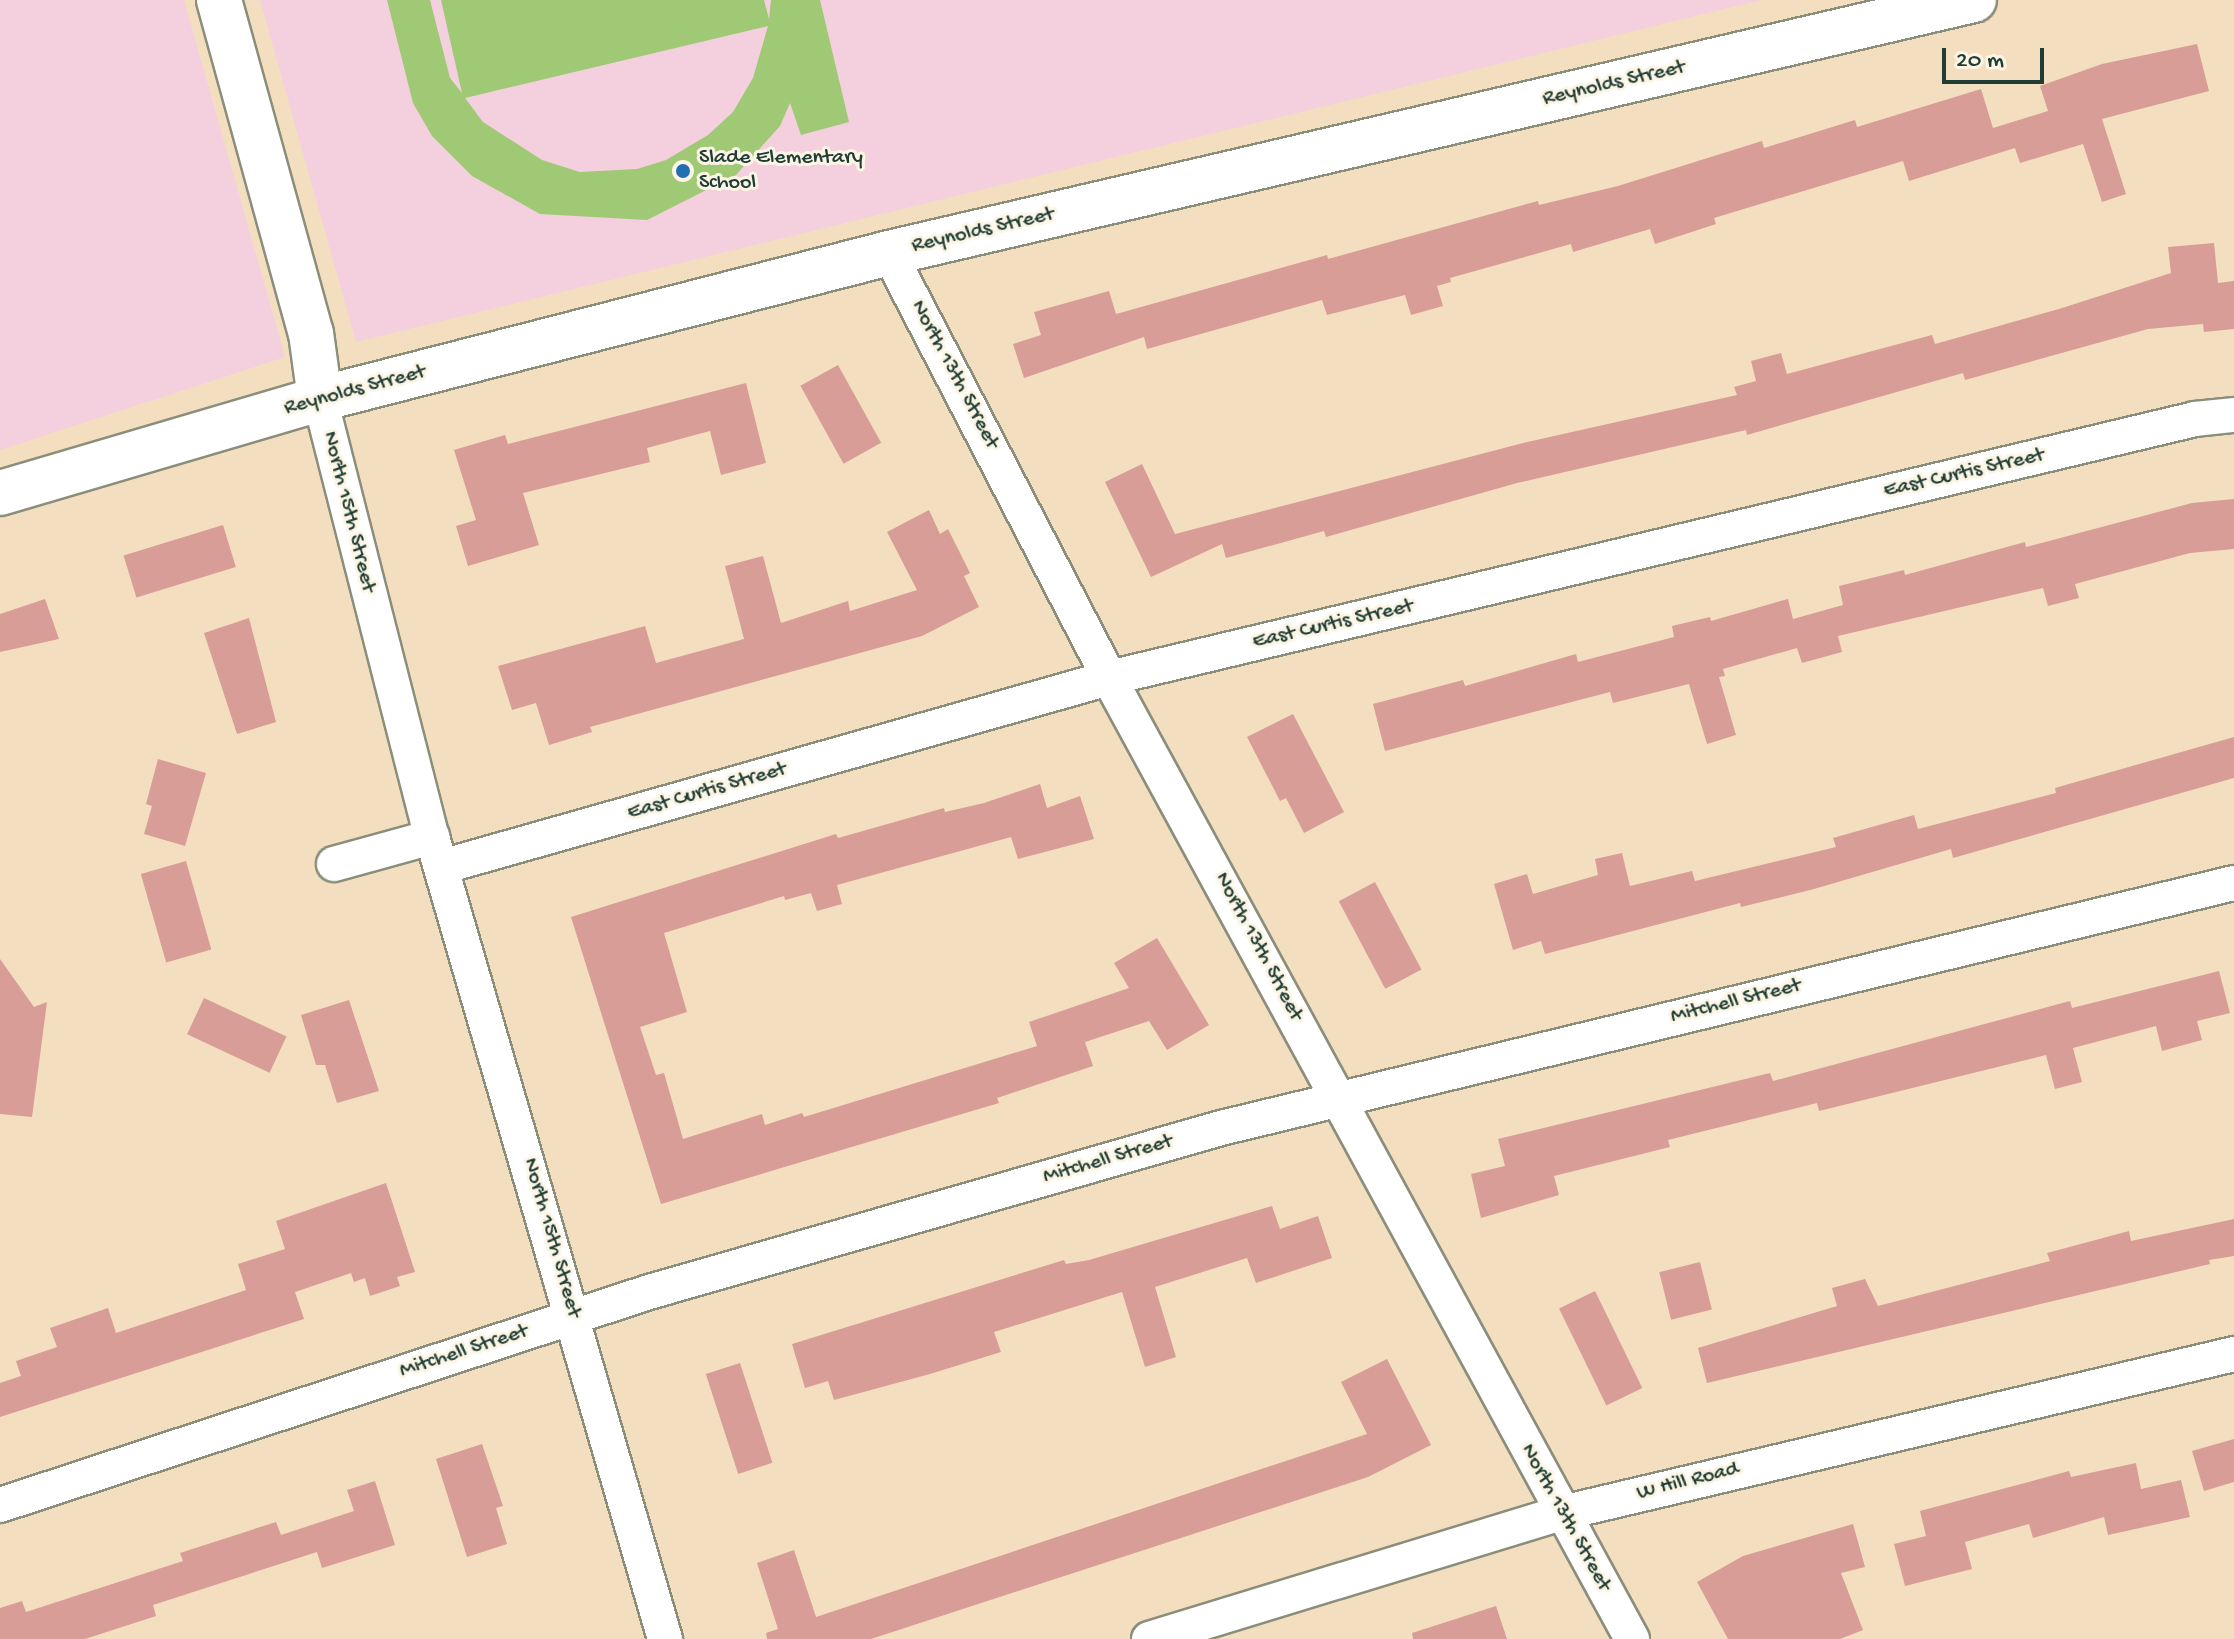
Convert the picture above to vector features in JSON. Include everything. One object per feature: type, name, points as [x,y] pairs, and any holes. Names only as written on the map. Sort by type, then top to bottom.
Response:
[{"type":"main road","name":"North 15th Street","points":[[219,0],[311,333],[320,399]]},
{"type":"main road","name":"Reynolds Street","points":[[0,493],[320,399],[889,253],[1974,0]]},
{"type":"street","name":"North 13th Street","points":[[889,253],[1109,678],[1340,1097],[1632,1639]]},
{"type":"street","name":"North 15th Street","points":[[320,399],[436,852],[665,1639]]},
{"type":"street","name":"East Curtis Street","points":[[436,852],[1109,678],[2179,422],[2234,415]]},
{"type":"street","points":[[334,864],[436,852]]},
{"type":"street","name":"Mitchell Street","points":[[0,1505],[573,1317],[1340,1097],[2234,883]]},
{"type":"street","name":"W Hill Road","points":[[1149,1639],[1562,1513],[2234,1354]]},
{"type":"shaded area","points":[[0,0],[184,0],[285,357],[0,450]]},
{"type":"shaded area","name":"Slade Elementary School","points":[[260,0],[1761,0],[356,342]]},
{"type":"green space","points":[[387,0],[430,0],[450,78],[462,93],[441,0],[764,0],[769,19],[771,0],[820,0],[849,122],[801,135],[790,103],[780,126],[736,175],[647,220],[540,214],[472,176],[432,136],[413,103]],"holes":[[[768,26],[753,78],[733,112],[708,135],[666,160],[637,169],[580,172],[542,160],[483,122],[465,98]]]},
{"type":"building","points":[[2197,44],[2209,91],[2102,119],[2126,194],[2102,202],[2083,144],[2020,163],[2015,148],[1909,181],[1903,161],[1714,218],[1716,224],[1655,244],[1650,229],[1573,252],[1571,244],[1450,278],[1451,282],[1437,286],[1443,306],[1411,315],[1405,295],[1327,315],[1322,300],[1147,349],[1144,337],[1024,378],[1013,344],[1041,335],[1034,312],[1109,291],[1116,314],[1327,255],[1328,259],[1538,201],[1539,205],[1618,186],[1762,141],[1764,148],[1855,120],[1857,127],[1981,89],[1993,128],[2048,111],[2040,86],[2102,64]]},
{"type":"building","points":[[2214,243],[2218,283],[2234,281],[2234,329],[2204,332],[2203,324],[2148,329],[1965,380],[1963,373],[1747,435],[1746,430],[1517,483],[1326,537],[1324,531],[1226,558],[1222,544],[1151,577],[1105,482],[1142,464],[1175,534],[1523,443],[1737,395],[1734,387],[1756,381],[1751,361],[1781,353],[1787,374],[1932,335],[1935,344],[2171,273],[2168,247]]},
{"type":"building","points":[[838,365],[881,443],[844,464],[800,386]]},
{"type":"building","points":[[746,383],[766,463],[721,475],[710,431],[647,448],[650,462],[523,493],[539,545],[468,566],[456,526],[476,520],[454,450],[505,435],[508,444]]},
{"type":"building","points":[[2234,499],[2234,549],[2190,553],[2075,584],[2079,598],[2048,606],[2043,588],[1838,636],[1842,652],[1802,663],[1797,648],[1723,669],[1725,676],[1719,677],[1736,735],[1707,744],[1689,684],[1613,703],[1610,692],[1385,751],[1373,704],[1463,680],[1465,686],[1576,654],[1578,662],[1674,637],[1672,626],[1710,617],[1711,621],[1788,599],[1793,619],[1843,605],[1839,586],[1904,570],[1905,575],[2025,542],[2026,547],[2192,503]]},
{"type":"building","points":[[929,510],[940,534],[948,529],[970,573],[964,576],[979,607],[922,636],[590,727],[592,732],[549,745],[536,703],[512,710],[498,666],[645,626],[656,663],[744,639],[725,566],[763,556],[781,623],[848,601],[850,611],[917,590],[887,532]]},
{"type":"building","points":[[223,525],[236,567],[136,597],[124,555]]},
{"type":"building","points":[[45,599],[59,639],[0,652],[0,614]]},
{"type":"building","points":[[249,618],[276,722],[237,734],[204,633]]},
{"type":"building","points":[[1293,714],[1344,812],[1304,833],[1286,798],[1280,801],[1247,737]]},
{"type":"building","points":[[2234,737],[2234,778],[1953,858],[1951,849],[1814,889],[1741,907],[1740,903],[1545,954],[1541,941],[1513,950],[1494,884],[1527,874],[1533,894],[1598,875],[1595,859],[1622,853],[1630,886],[1692,871],[1695,881],[1836,847],[1833,838],[1914,815],[1918,829],[2056,793],[2055,788]]},
{"type":"building","points":[[158,759],[206,773],[185,846],[144,834],[152,806],[146,804]]},
{"type":"building","points":[[1040,784],[1047,808],[1080,796],[1094,839],[1018,859],[1011,837],[837,885],[842,904],[817,911],[811,893],[785,900],[784,896],[664,933],[687,1012],[640,1027],[656,1075],[664,1073],[683,1139],[762,1114],[765,1125],[802,1113],[804,1117],[1037,1046],[1029,1022],[1129,988],[1114,963],[1157,938],[1209,1025],[1167,1050],[1149,1021],[1085,1042],[1093,1066],[997,1098],[999,1103],[661,1204],[571,917],[836,834],[838,838],[944,808],[945,812],[984,803]]},
{"type":"building","points":[[186,861],[211,949],[166,962],[141,874]]},
{"type":"building","points":[[1375,882],[1421,969],[1385,989],[1339,901]]},
{"type":"building","points":[[0,959],[34,1007],[47,1002],[32,1117],[0,1114]]},
{"type":"building","points":[[2219,971],[2230,1013],[2197,1021],[2202,1040],[2162,1051],[2156,1026],[2073,1048],[2082,1082],[2055,1089],[2046,1055],[1819,1111],[1817,1103],[1668,1140],[1670,1147],[1554,1176],[1559,1195],[1481,1218],[1471,1174],[1505,1166],[1498,1139],[1770,1073],[1773,1081],[2070,1001],[2072,1008]]},
{"type":"building","points":[[204,998],[286,1036],[270,1073],[187,1034]]},
{"type":"building","points":[[349,1000],[379,1091],[337,1103],[325,1065],[316,1065],[301,1015]]},
{"type":"building","points":[[386,1183],[415,1272],[397,1277],[400,1286],[370,1296],[365,1278],[354,1282],[351,1273],[295,1292],[304,1319],[0,1417],[0,1383],[21,1376],[16,1361],[57,1347],[50,1328],[108,1308],[116,1333],[246,1290],[238,1264],[285,1249],[276,1221]]},
{"type":"building","points":[[1272,1206],[1280,1229],[1318,1216],[1332,1258],[1256,1283],[1247,1258],[1155,1287],[1176,1357],[1145,1367],[1122,1292],[994,1332],[1001,1352],[930,1374],[834,1400],[828,1381],[805,1388],[792,1344],[1064,1260],[1066,1264],[1089,1260]]},
{"type":"building","points":[[2234,1219],[2234,1256],[2209,1260],[2210,1264],[1707,1383],[1698,1348],[1837,1306],[1832,1288],[1865,1279],[1878,1306],[2050,1261],[2047,1253],[2129,1231],[2131,1241]]},
{"type":"building","points":[[1700,1262],[1712,1310],[1671,1320],[1659,1272]]},
{"type":"building","points":[[1595,1291],[1642,1388],[1606,1406],[1559,1309]]},
{"type":"building","points":[[1387,1359],[1431,1445],[1368,1477],[871,1639],[767,1639],[766,1633],[778,1629],[757,1563],[794,1550],[816,1617],[1367,1434],[1341,1382]]},
{"type":"building","points":[[740,1363],[772,1463],[738,1474],[706,1374]]},
{"type":"building","points":[[2234,1439],[2234,1482],[2204,1491],[2192,1451]]},
{"type":"building","points":[[482,1444],[503,1506],[496,1508],[507,1544],[467,1557],[436,1459]]},
{"type":"building","points":[[2136,1463],[2141,1489],[2181,1480],[2190,1517],[2108,1535],[2104,1517],[2033,1538],[2029,1524],[1965,1542],[1972,1569],[1905,1586],[1894,1544],[1926,1536],[1920,1511],[2069,1471],[2071,1477]]},
{"type":"building","points":[[375,1481],[395,1545],[322,1568],[317,1552],[153,1605],[156,1616],[85,1639],[0,1639],[0,1608],[22,1601],[26,1612],[183,1561],[180,1553],[276,1522],[281,1535],[354,1511],[347,1490]]},
{"type":"building","points":[[1853,1524],[1865,1567],[1841,1573],[1863,1630],[1840,1639],[1728,1639],[1697,1582],[1743,1556]]},
{"type":"building","points":[[1496,1606],[1507,1639],[1413,1639],[1412,1633]]},
{"type":"place","name":"Slade Elementary School","points":[[683,171]]}]
